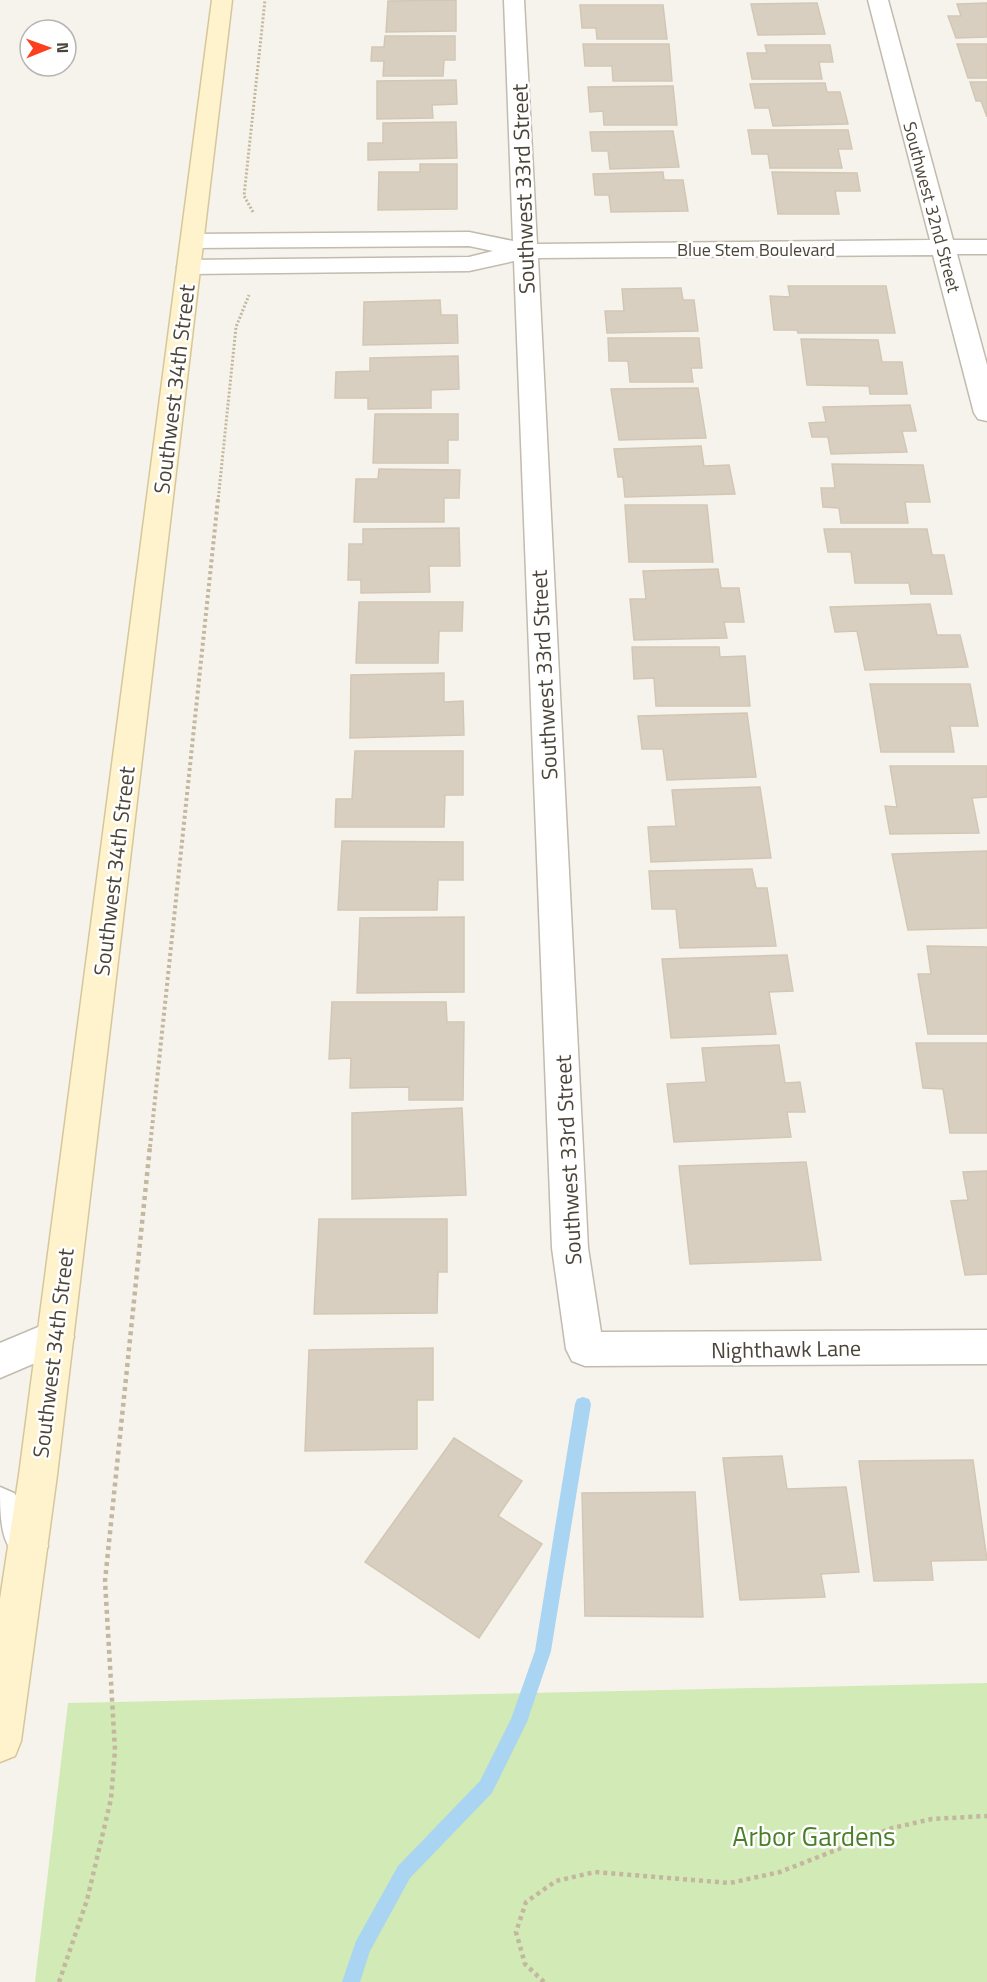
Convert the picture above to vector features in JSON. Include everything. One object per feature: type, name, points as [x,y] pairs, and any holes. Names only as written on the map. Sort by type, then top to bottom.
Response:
[{"type":"street","name":"Southwest 34th Street","points":[[0,1741],[55,1337],[222,0]]},
{"type":"street","name":"Southwest 33rd Street","points":[[514,0],[570,1248],[585,1349]]},
{"type":"street","name":"Southwest 32nd Street","points":[[878,0],[987,413]]},
{"type":"street","name":"Blue Stem Boulevard","points":[[191,254],[256,240],[469,239],[525,251]]},
{"type":"street","name":"Blue Stem Boulevard","points":[[191,254],[254,266],[468,264],[525,251],[987,248]]},
{"type":"street","points":[[0,1361],[55,1337]]},
{"type":"street","name":"Nighthawk Lane","points":[[585,1349],[987,1347]]},
{"type":"street","points":[[0,1506],[28,1546]]},
{"type":"path","points":[[256,240],[258,222],[244,196],[265,0]]},
{"type":"path","points":[[59,1982],[87,1900],[111,1798],[115,1750],[105,1581],[236,327],[252,285],[254,266]]},
{"type":"path","points":[[544,1982],[525,1964],[516,1932],[526,1902],[556,1881],[595,1872],[730,1883],[780,1872],[892,1828],[932,1819],[987,1816]]},
{"type":"green space","name":"Arbor Gardens","points":[[987,1683],[987,1982],[35,1982],[68,1703]]},
{"type":"building","points":[[456,0],[456,31],[386,32],[388,1]]},
{"type":"building","points":[[817,3],[825,34],[758,35],[751,4]]},
{"type":"building","points":[[987,3],[987,37],[956,38],[948,16],[961,16],[957,4]]},
{"type":"building","points":[[580,5],[663,5],[667,39],[597,39],[596,28],[582,28]]},
{"type":"building","points":[[385,36],[455,36],[455,60],[444,60],[443,76],[383,76],[384,61],[371,61],[372,47],[384,47]]},
{"type":"building","points":[[583,44],[669,44],[672,81],[613,81],[612,66],[585,66]]},
{"type":"building","points":[[957,44],[987,44],[987,78],[968,78]]},
{"type":"building","points":[[765,45],[830,45],[833,62],[819,62],[822,79],[752,79],[747,53],[767,53]]},
{"type":"building","points":[[456,80],[457,104],[432,105],[433,118],[377,119],[377,81]]},
{"type":"building","points":[[970,82],[987,82],[987,117],[981,101],[976,101]]},
{"type":"building","points":[[825,83],[827,92],[840,92],[848,124],[773,126],[769,108],[755,108],[750,84]]},
{"type":"building","points":[[673,86],[677,125],[604,125],[603,111],[590,112],[588,87]]},
{"type":"building","points":[[456,122],[457,158],[368,160],[368,143],[383,143],[383,123]]},
{"type":"building","points":[[748,130],[848,130],[852,149],[838,149],[842,168],[770,168],[768,154],[752,154]]},
{"type":"building","points":[[673,131],[679,167],[610,169],[608,151],[592,151],[590,132]]},
{"type":"building","points":[[420,164],[457,164],[457,209],[378,210],[379,172],[420,172]]},
{"type":"building","points":[[663,172],[664,180],[683,180],[688,211],[611,212],[609,195],[595,195],[593,174]]},
{"type":"building","points":[[772,172],[857,173],[860,191],[835,191],[839,214],[778,214]]},
{"type":"building","points":[[788,286],[886,286],[895,333],[798,333],[797,330],[774,330],[770,296],[790,297]]},
{"type":"building","points":[[681,288],[683,300],[694,300],[698,331],[607,333],[605,311],[624,311],[622,289]]},
{"type":"building","points":[[440,300],[441,315],[457,315],[458,343],[363,345],[364,302]]},
{"type":"building","points":[[608,338],[699,338],[702,368],[691,368],[693,382],[630,382],[628,361],[609,361]]},
{"type":"building","points":[[801,339],[878,340],[882,362],[902,362],[907,394],[870,394],[869,386],[807,385]]},
{"type":"building","points":[[458,356],[459,389],[431,390],[431,408],[368,409],[368,398],[335,398],[336,372],[370,371],[370,358]]},
{"type":"building","points":[[698,388],[706,438],[619,440],[611,389]]},
{"type":"building","points":[[910,405],[916,431],[902,431],[907,452],[831,454],[828,437],[812,437],[809,423],[826,422],[823,407]]},
{"type":"building","points":[[375,414],[458,414],[458,440],[448,440],[448,463],[373,463]]},
{"type":"building","points":[[701,446],[704,466],[729,465],[735,494],[625,497],[623,477],[618,477],[614,449]]},
{"type":"building","points":[[832,464],[923,465],[930,502],[905,502],[908,523],[841,523],[839,508],[823,507],[821,488],[835,488]]},
{"type":"building","points":[[379,469],[460,470],[459,498],[444,498],[444,522],[354,522],[356,479],[378,479]]},
{"type":"building","points":[[625,505],[707,505],[713,562],[629,562]]},
{"type":"building","points":[[459,528],[460,566],[429,566],[430,592],[361,593],[361,580],[348,580],[349,544],[363,544],[363,529]]},
{"type":"building","points":[[824,529],[927,529],[932,555],[944,555],[952,594],[911,594],[909,583],[855,583],[851,552],[828,552]]},
{"type":"building","points":[[718,569],[721,588],[739,588],[744,622],[724,622],[727,638],[634,640],[630,599],[646,599],[643,571]]},
{"type":"building","points":[[359,602],[463,602],[462,631],[439,631],[438,663],[356,663]]},
{"type":"building","points":[[930,604],[937,635],[960,635],[968,667],[865,670],[857,631],[835,632],[830,607]]},
{"type":"building","points":[[632,647],[719,647],[720,657],[745,656],[750,706],[656,706],[654,678],[634,679]]},
{"type":"building","points":[[444,673],[444,702],[463,701],[464,735],[350,738],[351,675]]},
{"type":"building","points":[[870,684],[970,684],[978,726],[950,726],[954,752],[881,752]]},
{"type":"building","points":[[747,713],[756,777],[667,780],[663,749],[642,749],[638,716]]},
{"type":"building","points":[[355,751],[463,751],[463,795],[445,795],[444,827],[335,827],[336,799],[352,799]]},
{"type":"building","points":[[890,766],[987,766],[987,797],[972,798],[979,833],[890,834],[885,806],[897,807]]},
{"type":"building","points":[[760,787],[771,858],[651,862],[648,827],[676,826],[672,790]]},
{"type":"building","points":[[342,841],[463,842],[463,880],[438,880],[437,910],[338,910]]},
{"type":"building","points":[[987,851],[987,928],[908,930],[892,854]]},
{"type":"building","points":[[752,869],[756,888],[767,888],[776,946],[680,948],[676,909],[652,909],[649,871]]},
{"type":"building","points":[[464,917],[464,992],[357,993],[360,918]]},
{"type":"building","points":[[927,946],[987,947],[987,1034],[928,1034],[918,974],[931,974]]},
{"type":"building","points":[[787,955],[793,991],[769,992],[776,1034],[671,1038],[662,959]]},
{"type":"building","points":[[332,1002],[446,1002],[447,1022],[464,1022],[463,1100],[409,1100],[409,1087],[350,1088],[351,1058],[329,1059]]},
{"type":"building","points":[[916,1043],[987,1043],[987,1133],[950,1133],[943,1089],[923,1088]]},
{"type":"building","points":[[779,1045],[785,1083],[800,1082],[805,1112],[787,1112],[791,1137],[674,1142],[667,1084],[706,1082],[702,1048]]},
{"type":"building","points":[[462,1108],[466,1195],[352,1199],[352,1113]]},
{"type":"building","points":[[806,1162],[821,1260],[690,1264],[679,1166]]},
{"type":"building","points":[[987,1171],[987,1274],[965,1275],[951,1201],[968,1200],[963,1172]]},
{"type":"building","points":[[319,1219],[447,1219],[447,1272],[438,1272],[437,1313],[314,1314]]},
{"type":"building","points":[[433,1348],[433,1400],[417,1400],[417,1449],[305,1451],[309,1350]]},
{"type":"building","points":[[454,1438],[522,1481],[498,1516],[542,1544],[479,1638],[365,1562]]},
{"type":"building","points":[[782,1456],[787,1489],[846,1487],[859,1572],[821,1574],[825,1597],[740,1600],[723,1458]]},
{"type":"building","points":[[973,1460],[987,1560],[931,1561],[933,1580],[874,1581],[859,1461]]},
{"type":"building","points":[[695,1492],[703,1617],[585,1616],[582,1493]]},
{"type":"waterway","points":[[351,1982],[362,1947],[404,1872],[486,1787],[518,1722],[543,1651],[583,1404]]}]
